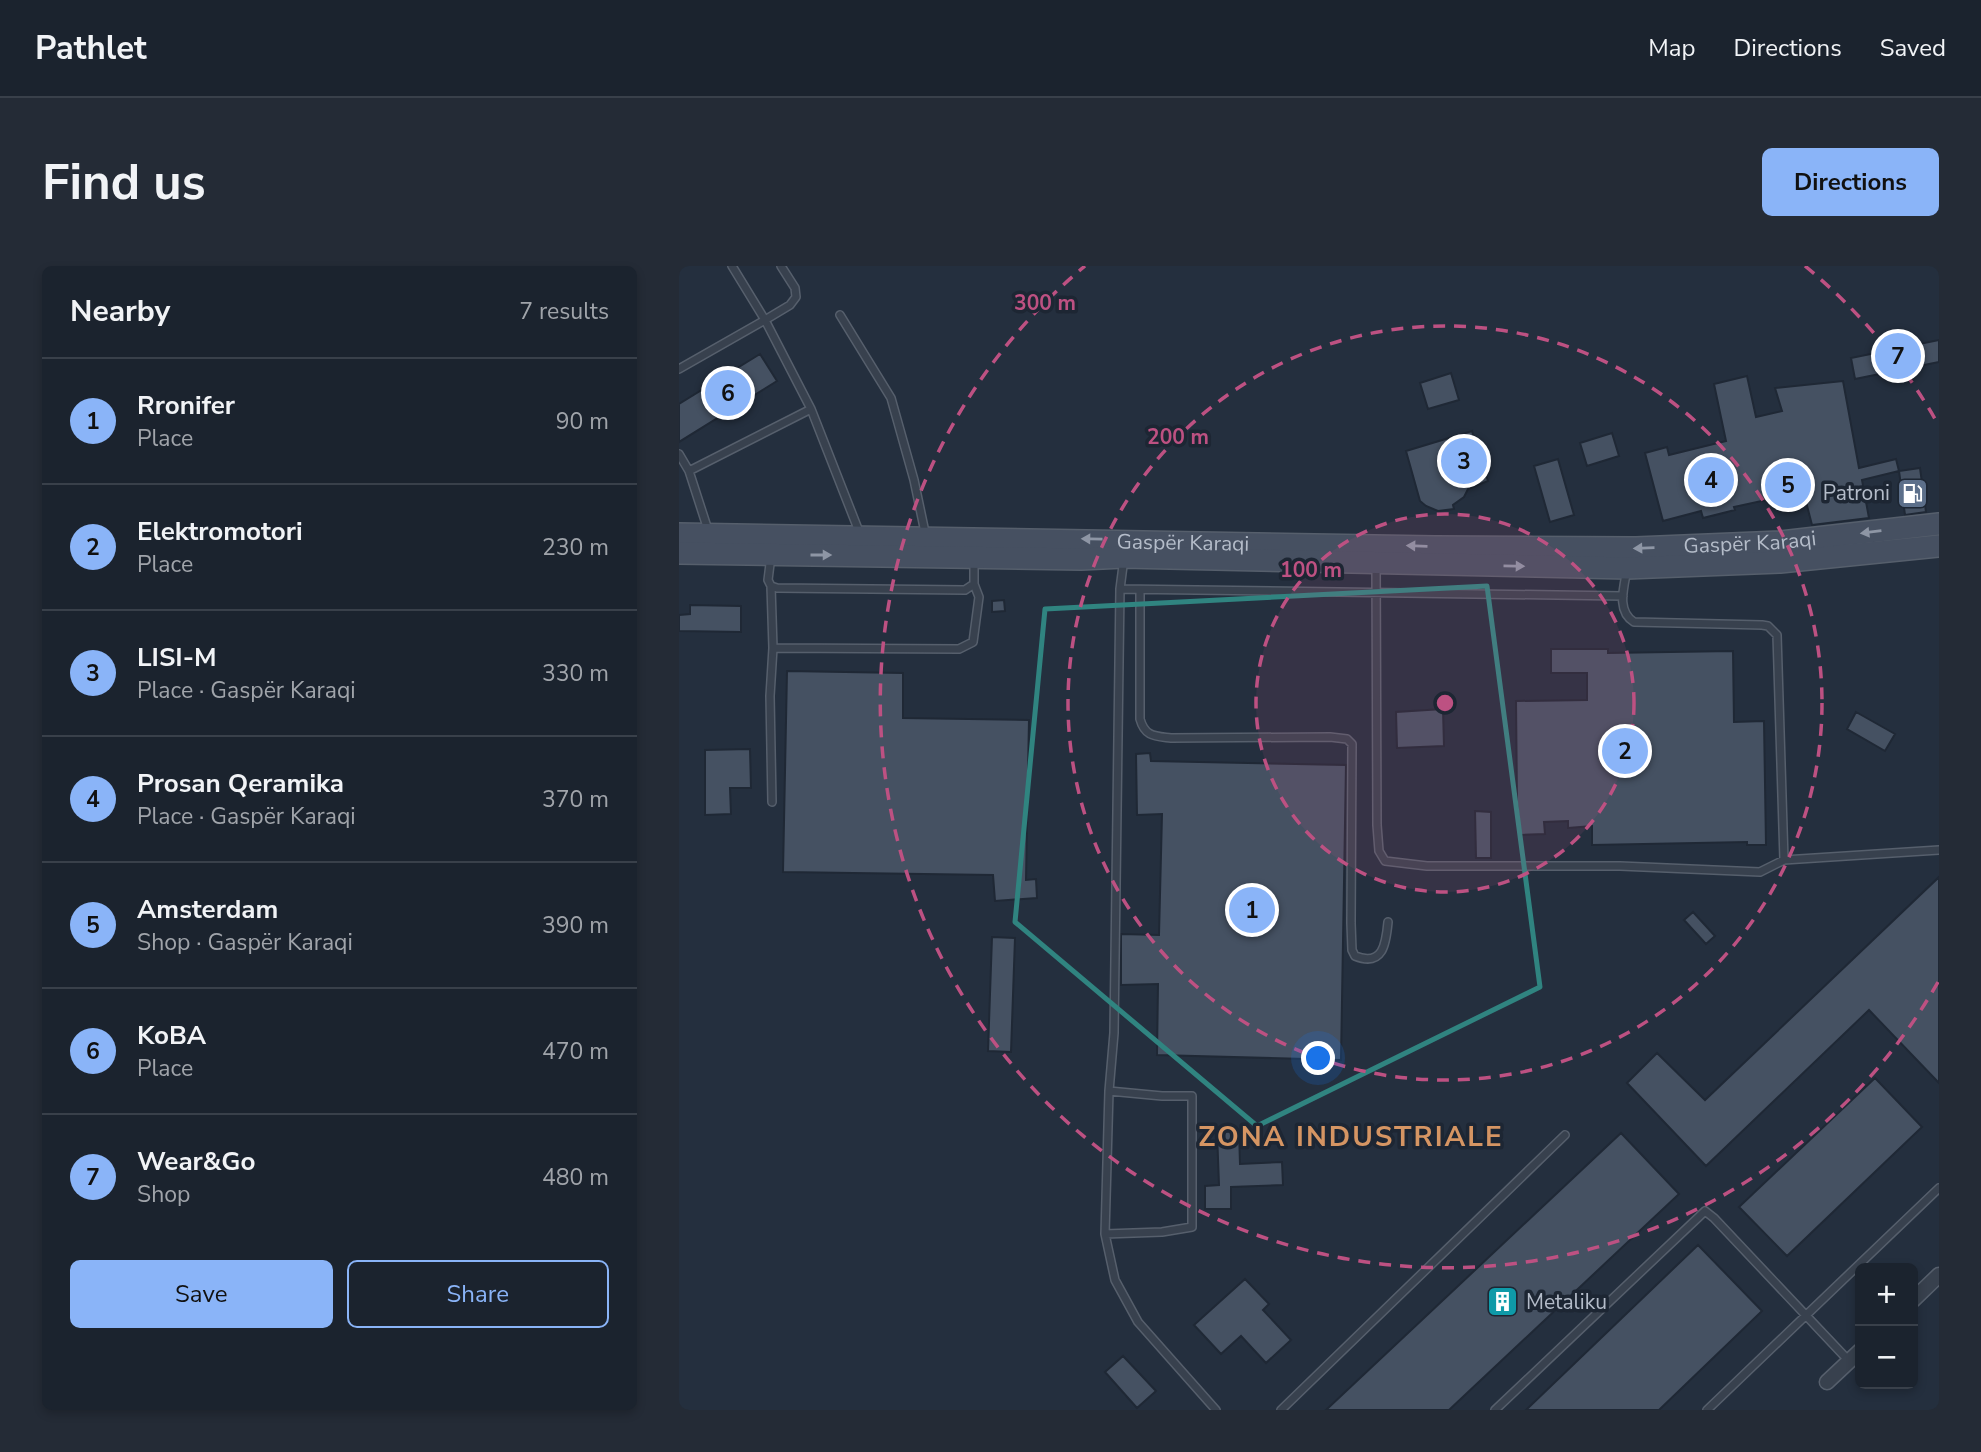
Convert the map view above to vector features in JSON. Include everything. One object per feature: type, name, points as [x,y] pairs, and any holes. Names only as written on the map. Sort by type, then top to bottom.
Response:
[{"type":"main road","name":"Gaspër Karaqi","points":[[679,534],[1636,548],[1781,542],[1939,524]]},
{"type":"main road","name":"Gaspër Karaqi","points":[[679,553],[1081,559],[1124,557],[1627,568],[1780,562],[1939,546]]},
{"type":"street","points":[[1918,1295],[1939,1275]]},
{"type":"street","points":[[1827,1382],[1855,1356]]},
{"type":"lane","points":[[732,266],[765,320],[811,409],[862,537]]},
{"type":"lane","points":[[679,369],[790,305],[796,297],[795,288],[781,266]]},
{"type":"lane","points":[[840,315],[891,398],[914,480],[926,538]]},
{"type":"lane","points":[[689,471],[811,409]]},
{"type":"lane","points":[[679,454],[689,471],[709,534]]},
{"type":"lane","points":[[771,555],[768,580],[771,586],[773,648],[770,696],[772,802]]},
{"type":"lane","points":[[773,648],[959,649],[973,642],[979,597],[974,584],[974,557]]},
{"type":"lane","points":[[1124,557],[1120,589],[1114,1032],[1109,1090],[1105,1234],[1115,1280],[1138,1322],[1216,1410]]},
{"type":"lane","points":[[1376,564],[1377,825],[1379,851],[1385,862],[1427,866],[1620,866],[1760,872],[1784,860],[1939,850]]},
{"type":"lane","points":[[1627,568],[1623,596],[1626,615],[1635,622],[1762,625],[1768,626],[1777,635],[1784,860]]},
{"type":"lane","points":[[771,586],[965,590],[974,584]]},
{"type":"lane","points":[[1120,589],[1623,596]]},
{"type":"lane","points":[[1140,590],[1140,719],[1143,729],[1149,735],[1171,738],[1347,739],[1352,744],[1351,923],[1352,950],[1355,956],[1370,960],[1381,953],[1388,922]]},
{"type":"lane","points":[[1105,1234],[1162,1232],[1192,1227],[1192,1096],[1162,1096],[1109,1090]]},
{"type":"lane","points":[[1281,1410],[1565,1135]]},
{"type":"lane","points":[[1707,1410],[1939,1188]]},
{"type":"lane","points":[[1495,1410],[1705,1212],[1714,1218],[1806,1317],[1855,1356]]},
{"type":"highlighted area","points":[[1487,586],[1540,987],[1257,1126],[1015,922],[1045,609]]},
{"type":"building","points":[[1939,340],[1939,362],[1855,379],[1851,358]]},
{"type":"building","points":[[760,354],[777,381],[679,442],[679,404]]},
{"type":"building","points":[[1451,373],[1459,400],[1428,409],[1420,383]]},
{"type":"building","points":[[1747,376],[1756,417],[1782,411],[1775,388],[1843,381],[1859,468],[1896,459],[1899,471],[1862,480],[1869,518],[1812,525],[1804,494],[1734,507],[1735,510],[1703,518],[1701,511],[1663,521],[1645,453],[1667,447],[1669,455],[1726,441],[1714,384]]},
{"type":"building","points":[[1472,431],[1488,481],[1468,489],[1464,497],[1453,505],[1454,509],[1438,511],[1426,506],[1420,501],[1406,451]]},
{"type":"building","points":[[1612,433],[1619,456],[1587,466],[1580,443]]},
{"type":"building","points":[[1558,459],[1574,515],[1550,522],[1534,466]]},
{"type":"building","name":"Patroni","points":[[1920,468],[1926,512],[1905,515],[1899,471]]},
{"type":"building","points":[[1004,600],[1005,611],[992,612],[992,601]]},
{"type":"building","points":[[690,605],[741,606],[741,632],[679,631],[679,615],[690,614]]},
{"type":"building","points":[[1551,649],[1608,649],[1608,653],[1733,651],[1734,722],[1764,721],[1766,845],[1747,845],[1747,842],[1592,845],[1592,826],[1568,828],[1568,821],[1544,822],[1545,834],[1520,835],[1516,701],[1587,700],[1587,673],[1551,673]]},
{"type":"building","points":[[787,671],[903,673],[903,718],[1029,720],[1026,880],[1036,879],[1037,898],[995,901],[993,875],[783,872]]},
{"type":"building","points":[[1443,709],[1444,746],[1397,748],[1396,712]]},
{"type":"building","points":[[1856,712],[1895,734],[1885,751],[1847,729]]},
{"type":"building","points":[[750,749],[751,788],[730,788],[731,814],[705,815],[705,750]]},
{"type":"building","points":[[1150,753],[1151,761],[1346,765],[1341,1060],[1157,1055],[1158,984],[1121,985],[1121,934],[1159,935],[1162,814],[1137,815],[1136,754]]},
{"type":"building","points":[[1475,811],[1491,812],[1491,858],[1476,858]]},
{"type":"building","points":[[1939,877],[1939,1083],[1869,1010],[1706,1166],[1627,1083],[1657,1053],[1705,1100]]},
{"type":"building","points":[[1693,912],[1715,936],[1706,944],[1684,920]]},
{"type":"building","points":[[992,937],[1015,938],[1011,1052],[988,1051]]},
{"type":"building","points":[[1875,1078],[1922,1127],[1787,1256],[1739,1207]]},
{"type":"building","points":[[1239,1131],[1240,1164],[1282,1162],[1283,1185],[1231,1187],[1231,1209],[1205,1209],[1205,1186],[1219,1185],[1217,1132]]},
{"type":"building","name":"Metaliku","points":[[1621,1133],[1679,1194],[1449,1410],[1326,1410]]},
{"type":"building","name":"Metaliku","points":[[1698,1245],[1762,1311],[1659,1410],[1526,1410]]},
{"type":"building","points":[[1245,1279],[1269,1304],[1263,1310],[1291,1340],[1266,1363],[1241,1336],[1221,1354],[1194,1325]]},
{"type":"building","points":[[1123,1356],[1156,1391],[1137,1408],[1105,1372]]},
{"type":"place","name":"Wear&Go","points":[[1898,356]]},
{"type":"place","name":"KoBA","points":[[728,393]]},
{"type":"place","name":"LISI-M","points":[[1464,461]]},
{"type":"place","name":"Prosan Qeramika","points":[[1711,480]]},
{"type":"place","name":"Amsterdam","points":[[1788,485]]},
{"type":"place","name":"Patroni","points":[[1913,493]]},
{"type":"place","name":"Elektromotori","points":[[1625,751]]},
{"type":"place","name":"Rronifer","points":[[1252,910]]},
{"type":"place","name":"Metaliku","points":[[1503,1302]]},
{"type":"district","name":"ZONA INDUSTRIALE","points":[[1351,1137]]}]
